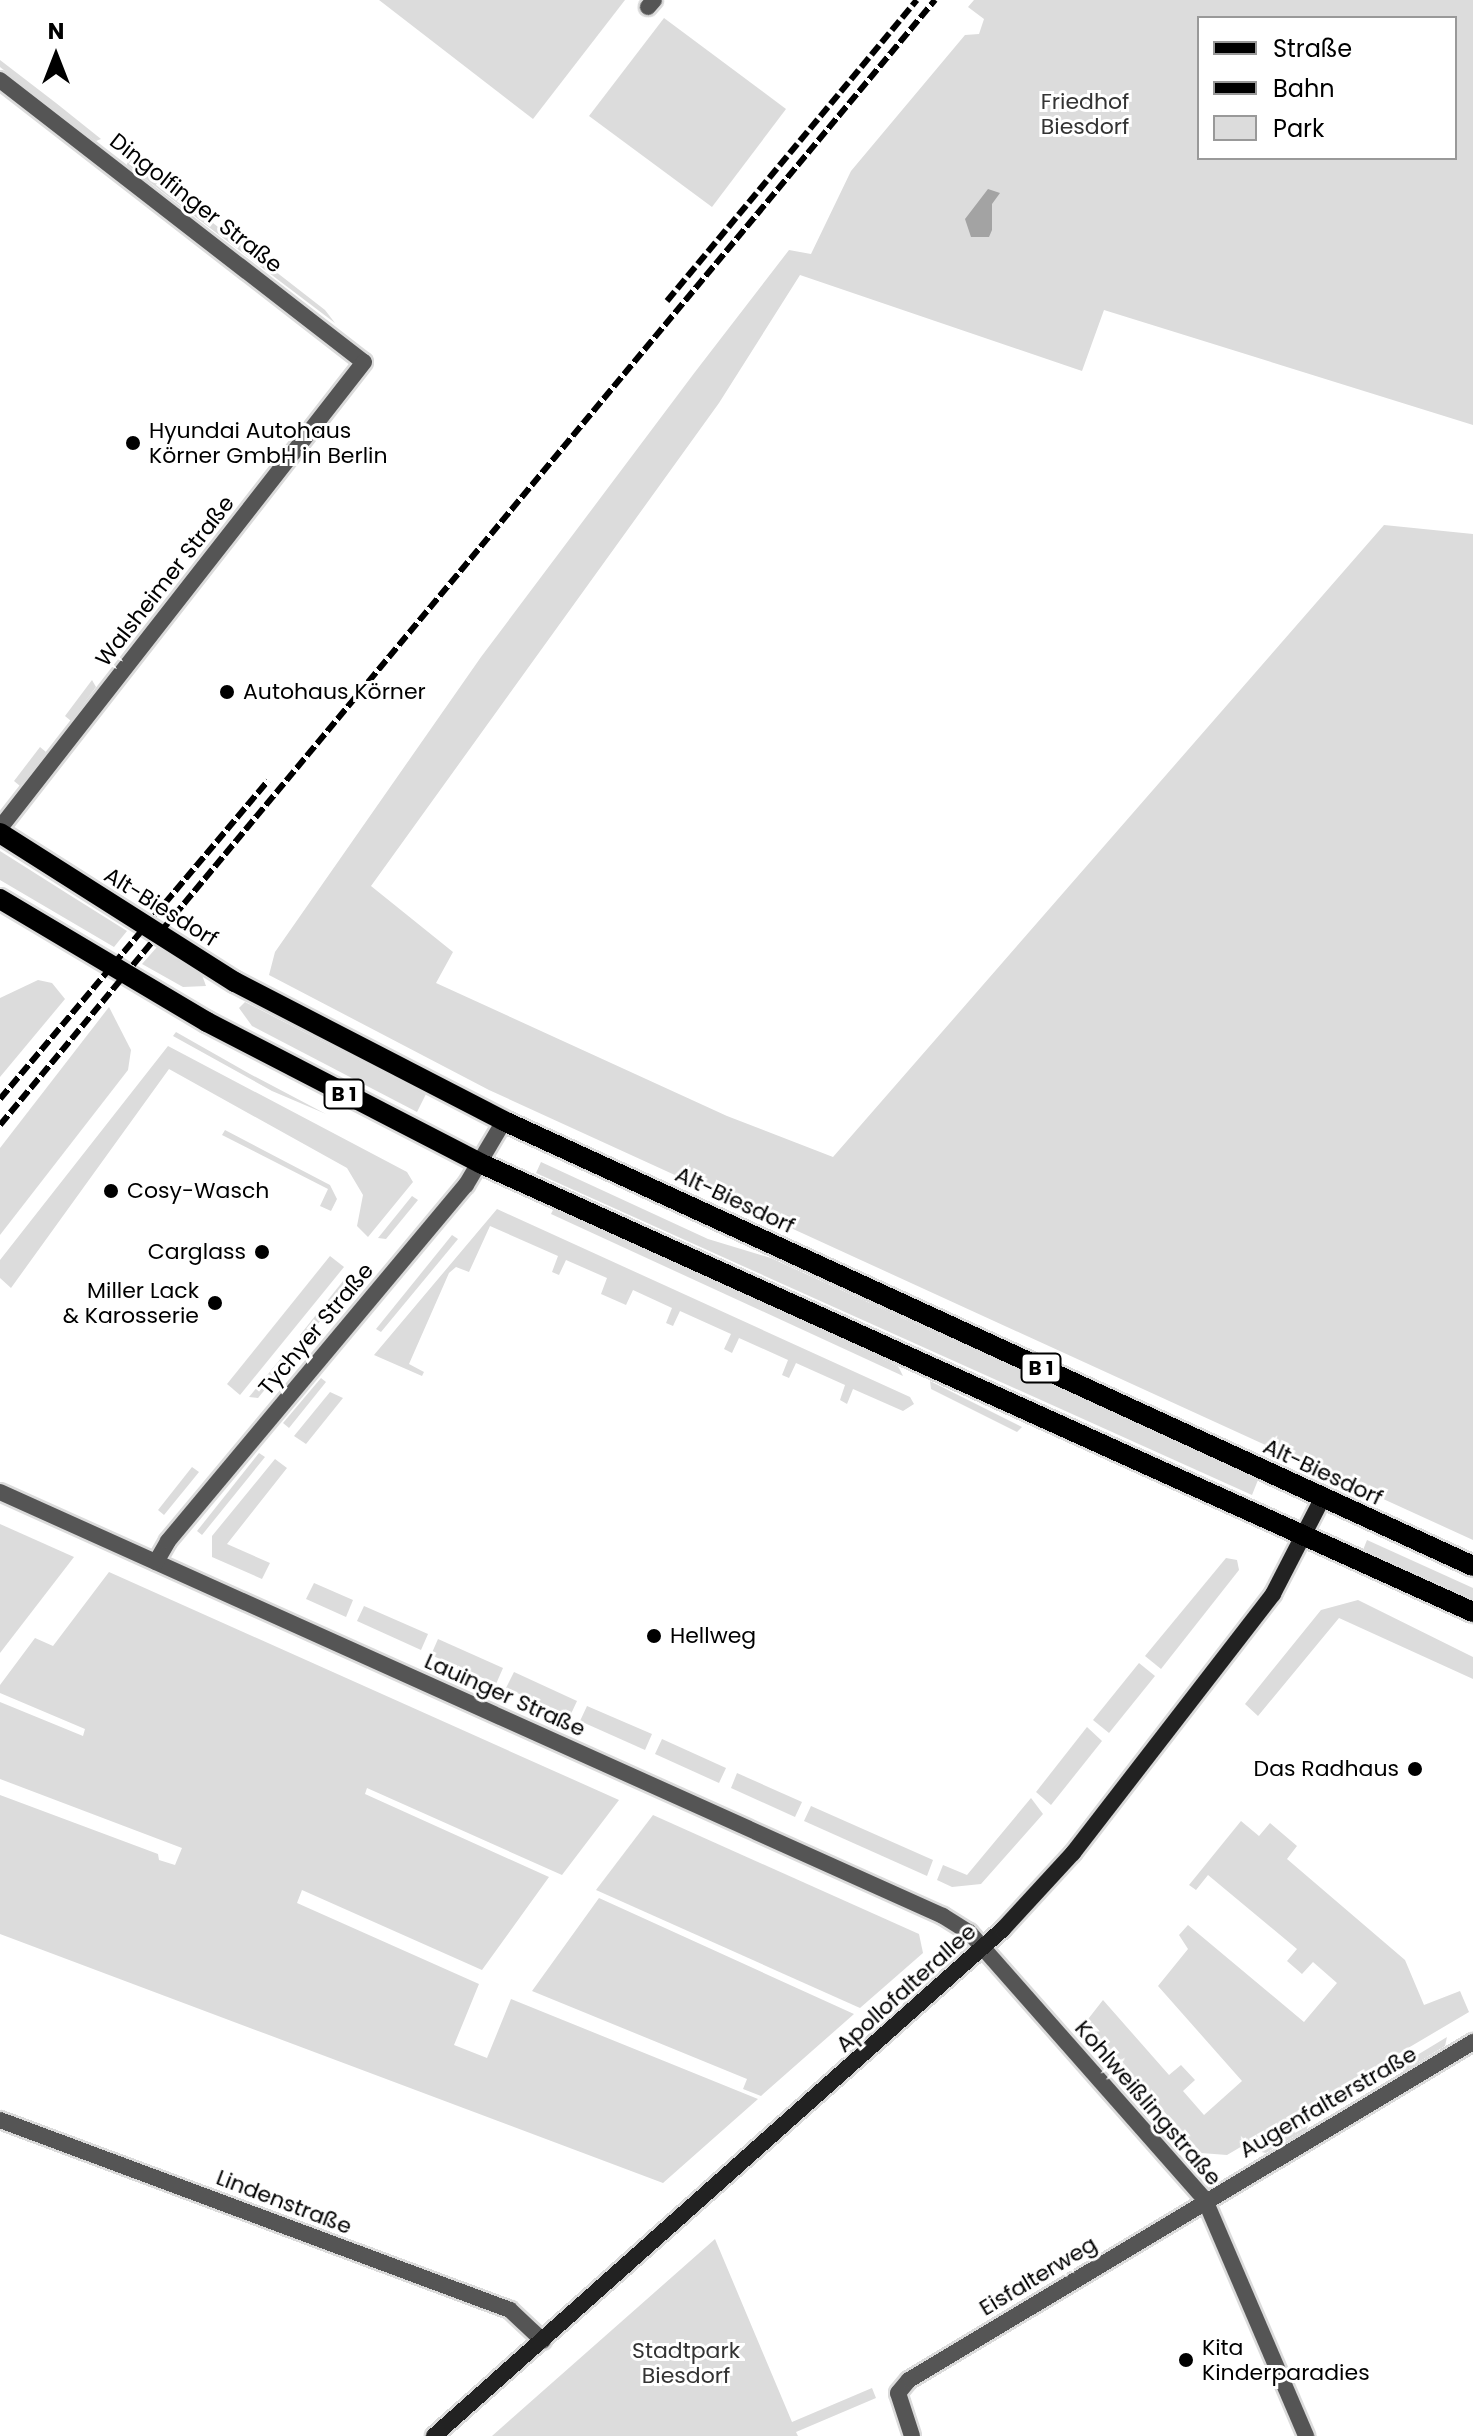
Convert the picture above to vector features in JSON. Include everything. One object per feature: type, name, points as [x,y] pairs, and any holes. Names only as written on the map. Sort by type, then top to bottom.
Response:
[{"type":"main road","name":"Alt-Biesdorf","points":[[0,830],[235,982],[504,1121],[1473,1566]]},
{"type":"main road","name":"B 1","points":[[0,899],[207,1022],[482,1164],[1473,1612]]},
{"type":"street","name":"Dingolfinger Straße","points":[[0,80],[364,362]]},
{"type":"street","name":"Walsheimer Straße","points":[[0,830],[364,362]]},
{"type":"street","name":"Tychyer Straße","points":[[156,1562],[168,1541],[482,1164],[504,1121]]},
{"type":"street","name":"Lauinger Straße","points":[[0,1492],[943,1916],[985,1948]]},
{"type":"street","name":"Apollofalterallee","points":[[434,2436],[985,1948],[1073,1853],[1264,1607],[1305,1536],[1323,1497]]},
{"type":"street","name":"Kohlweißlingstraße","points":[[985,1948],[1205,2200],[1306,2436]]},
{"type":"street","name":"Augenfalterstraße","points":[[1205,2200],[1473,2042]]},
{"type":"street","name":"Lindenstraße","points":[[0,2120],[510,2310],[543,2341]]},
{"type":"street","name":"Eisfalterweg","points":[[912,2436],[898,2393],[909,2380],[1205,2200]]},
{"type":"green space","points":[[379,0],[625,0],[533,119]]},
{"type":"green space","name":"Friedhof Biesdorf","points":[[974,0],[1473,0],[1473,425],[1104,310],[1082,371],[800,275],[719,403],[371,886],[453,952],[436,983],[727,1116],[833,1157],[1384,525],[1473,534],[1473,1540],[489,1090],[269,975],[275,952],[481,657],[789,250],[811,254],[851,171],[965,35],[979,34],[984,19],[968,7]]},
{"type":"green space","points":[[664,18],[786,109],[712,207],[589,116]]},
{"type":"green space","points":[[0,60],[101,139],[96,141],[48,105],[0,67]]},
{"type":"green space","points":[[128,157],[325,310],[335,323],[127,165]]},
{"type":"green space","points":[[92,680],[96,687],[71,721],[65,716]]},
{"type":"green space","points":[[40,747],[46,752],[20,786],[14,781]]},
{"type":"green space","points":[[0,851],[127,931],[114,947],[0,880]]},
{"type":"green space","points":[[157,947],[202,975],[206,986],[183,987],[142,964]]},
{"type":"green space","points":[[38,980],[52,983],[65,999],[0,1077],[0,998]]},
{"type":"green space","points":[[245,1002],[426,1094],[417,1112],[252,1026],[239,1008]]},
{"type":"green space","points":[[109,1007],[131,1050],[128,1070],[0,1235],[0,1148]]},
{"type":"green space","points":[[176,1032],[326,1114],[272,1091],[173,1036]]},
{"type":"green space","points":[[168,1046],[407,1172],[413,1182],[368,1237],[357,1226],[363,1195],[347,1168],[169,1069],[11,1288],[0,1278],[0,1260]]},
{"type":"green space","points":[[225,1130],[330,1185],[337,1199],[331,1211],[320,1206],[328,1189],[222,1135]]},
{"type":"green space","points":[[541,1162],[708,1239],[771,1258],[1258,1480],[1252,1495],[536,1173]]},
{"type":"green space","points":[[412,1196],[418,1200],[386,1239],[378,1238]]},
{"type":"green space","points":[[554,1208],[898,1366],[903,1376],[551,1214]]},
{"type":"green space","points":[[497,1209],[910,1397],[914,1404],[903,1411],[853,1389],[847,1404],[840,1400],[845,1385],[796,1363],[789,1378],[782,1375],[788,1360],[739,1338],[732,1353],[724,1349],[731,1334],[680,1311],[673,1326],[666,1323],[672,1308],[633,1290],[626,1305],[601,1294],[607,1278],[566,1260],[559,1275],[552,1272],[558,1256],[490,1226],[469,1272],[456,1267],[449,1273],[409,1364],[424,1372],[422,1376],[374,1355]]},
{"type":"green space","points":[[452,1235],[458,1239],[381,1332],[376,1329]]},
{"type":"green space","points":[[330,1256],[344,1267],[240,1395],[227,1384]]},
{"type":"green space","points":[[347,1276],[351,1283],[305,1340],[300,1335]]},
{"type":"green space","points":[[287,1351],[293,1355],[258,1398],[249,1397]]},
{"type":"green space","points":[[321,1378],[326,1382],[289,1428],[283,1423]]},
{"type":"green space","points":[[930,1381],[1022,1427],[1017,1432],[931,1389]]},
{"type":"green space","points":[[330,1392],[343,1398],[306,1444],[294,1436]]},
{"type":"green space","points":[[259,1453],[265,1457],[202,1535],[197,1531]]},
{"type":"green space","points":[[275,1459],[287,1468],[227,1544],[270,1563],[262,1579],[212,1557],[212,1536]]},
{"type":"green space","points":[[192,1467],[199,1472],[164,1515],[158,1510]]},
{"type":"green space","points":[[0,1524],[74,1557],[0,1653]]},
{"type":"green space","points":[[1367,1540],[1473,1588],[1473,1599],[1363,1550]]},
{"type":"green space","points":[[1226,1558],[1237,1560],[1239,1570],[1161,1669],[1145,1656]]},
{"type":"green space","points":[[109,1572],[619,1800],[562,1875],[367,1788],[365,1794],[549,1877],[482,1970],[302,1890],[297,1903],[479,1984],[454,2045],[487,2058],[511,1999],[758,2099],[663,2183],[0,1934],[0,1795],[158,1854],[159,1860],[175,1865],[182,1848],[0,1779],[0,1702],[83,1736],[85,1729],[0,1693],[0,1685],[35,1638],[53,1646]]},
{"type":"green space","points":[[314,1583],[353,1600],[346,1617],[306,1599]]},
{"type":"green space","points":[[1358,1600],[1473,1657],[1473,1679],[1339,1618],[1258,1716],[1245,1704],[1321,1610]]},
{"type":"green space","points":[[364,1606],[428,1634],[421,1650],[357,1621]]},
{"type":"green space","points":[[438,1639],[503,1668],[496,1684],[431,1655]]},
{"type":"green space","points":[[1139,1663],[1155,1676],[1109,1733],[1093,1720]]},
{"type":"green space","points":[[514,1672],[577,1701],[570,1716],[506,1688]]},
{"type":"green space","points":[[587,1706],[652,1734],[645,1750],[580,1721]]},
{"type":"green space","points":[[1087,1727],[1102,1741],[1051,1805],[1036,1792]]},
{"type":"green space","points":[[662,1739],[726,1768],[719,1783],[655,1754]]},
{"type":"green space","points":[[737,1773],[802,1802],[795,1817],[731,1788]]},
{"type":"green space","points":[[1031,1798],[1043,1814],[981,1884],[952,1887],[937,1880],[943,1865],[967,1875]]},
{"type":"green space","points":[[811,1806],[933,1860],[927,1876],[804,1821]]},
{"type":"green space","points":[[653,1815],[919,1934],[923,1953],[860,2008],[596,1890]]},
{"type":"green space","points":[[1241,1821],[1259,1836],[1270,1823],[1297,1846],[1287,1859],[1405,1960],[1424,2005],[1460,1991],[1469,2012],[1227,2155],[1201,2153],[1085,2023],[1103,2000],[1169,2075],[1181,2065],[1195,2080],[1183,2091],[1204,2115],[1242,2081],[1158,1986],[1188,1949],[1179,1935],[1188,1925],[1304,2022],[1337,1983],[1313,1962],[1302,1974],[1287,1961],[1297,1949],[1208,1875],[1196,1890],[1189,1885]]},
{"type":"green space","points":[[599,1898],[854,2014],[761,2096],[743,2089],[747,2079],[532,1991]]},
{"type":"green space","points":[[1447,2037],[1445,2046],[1404,2071],[1394,2069]]},
{"type":"green space","points":[[1310,2118],[1307,2129],[1266,2153],[1257,2151]]},
{"type":"green space","name":"Stadtpark Biesdorf","points":[[715,2239],[792,2422],[872,2388],[876,2398],[796,2432],[798,2436],[492,2436]]},
{"type":"shaded area","points":[[988,189],[1000,193],[992,204],[992,230],[989,237],[971,237],[965,219]]},
{"type":"railway","points":[[667,301],[917,0]]},
{"type":"railway","points":[[0,1125],[935,0]]},
{"type":"railway","points":[[0,1099],[268,781]]},
{"type":"place","name":"Hyundai Autohaus Körner GmbH in Berlin","points":[[133,443]]},
{"type":"place","name":"Autohaus Körner","points":[[227,692]]},
{"type":"place","name":"Cosy-Wasch","points":[[111,1191]]},
{"type":"place","name":"Carglass","points":[[262,1252]]},
{"type":"place","name":"Miller Lack & Karosserie","points":[[215,1303]]},
{"type":"place","name":"Hellweg","points":[[654,1636]]},
{"type":"place","name":"Das Radhaus","points":[[1415,1769]]},
{"type":"place","name":"Kita Kinderparadies","points":[[1186,2360]]}]
